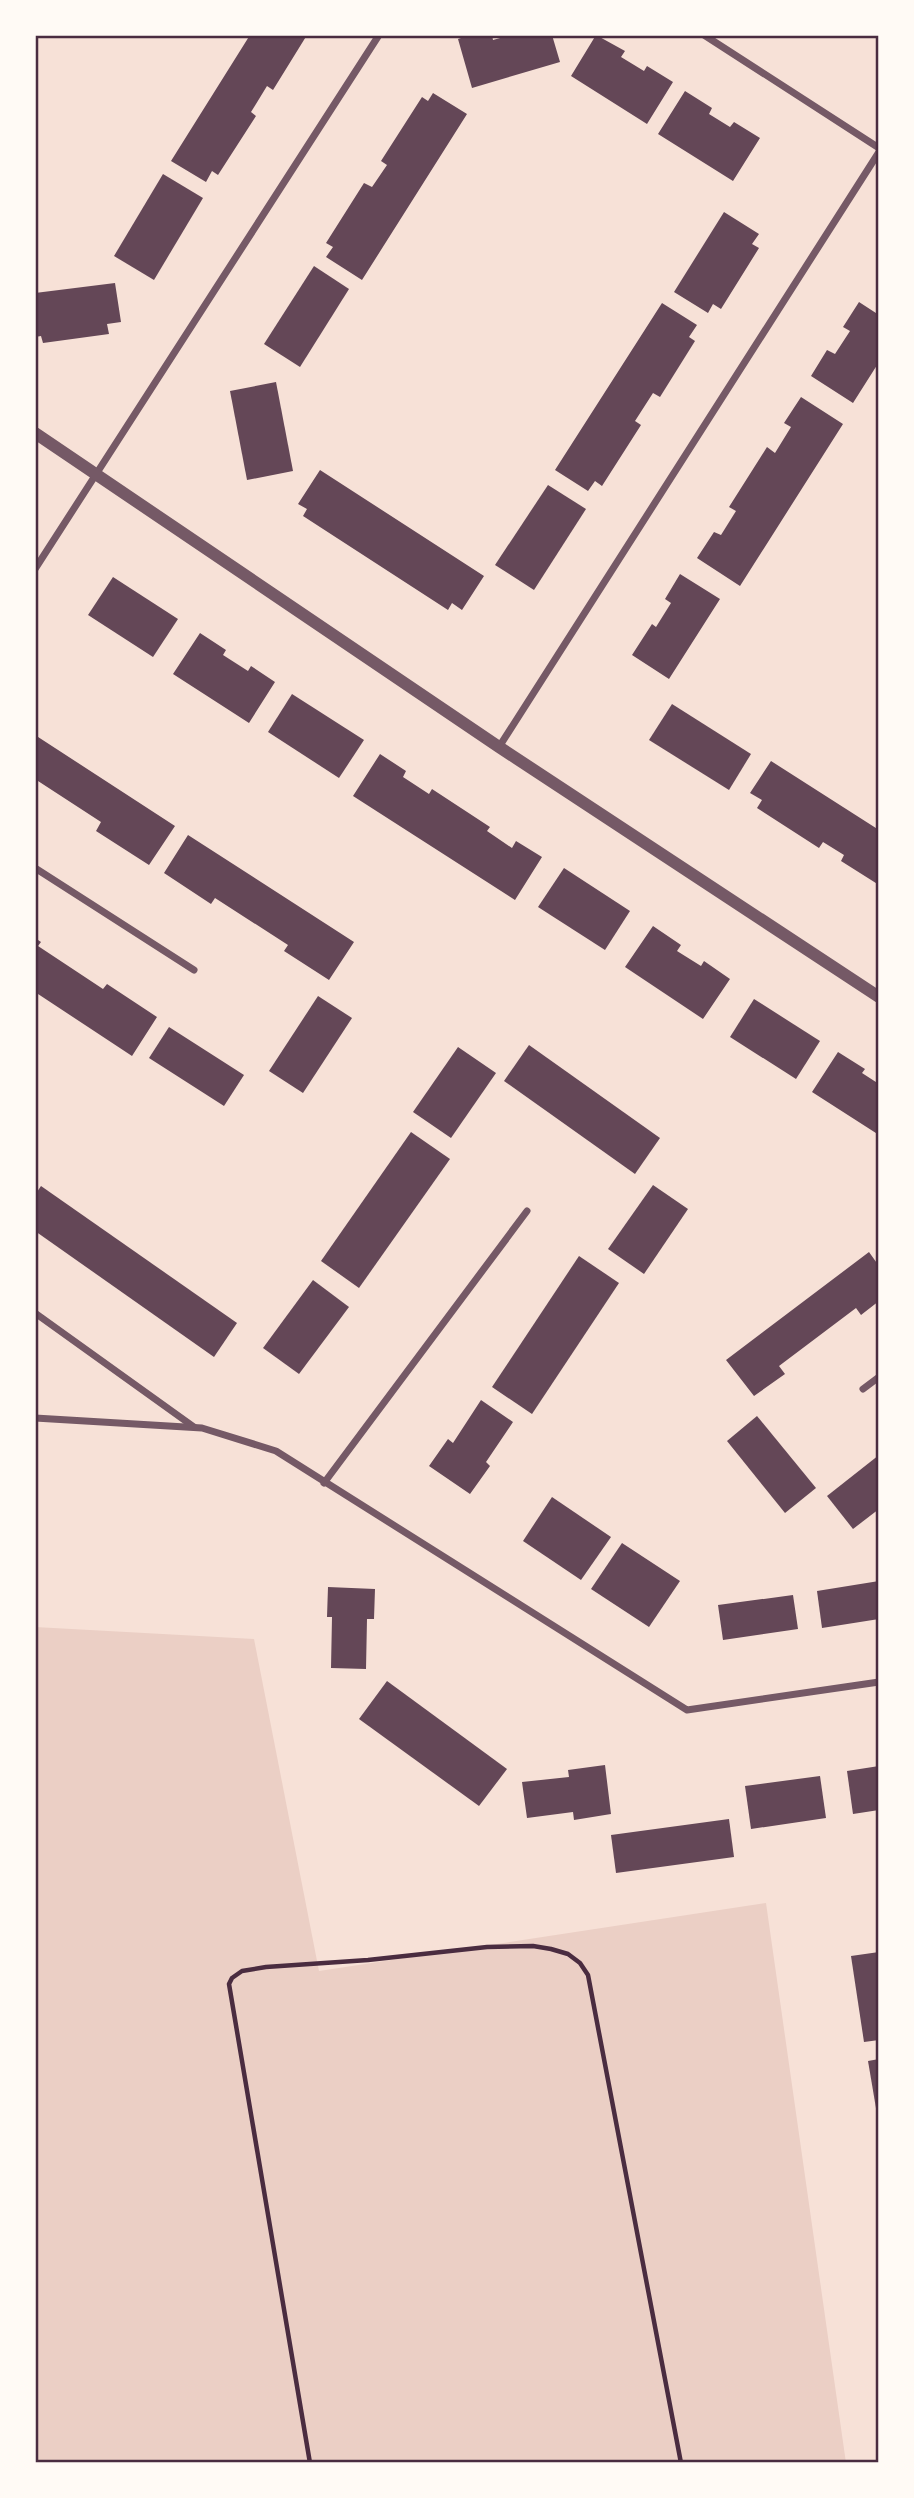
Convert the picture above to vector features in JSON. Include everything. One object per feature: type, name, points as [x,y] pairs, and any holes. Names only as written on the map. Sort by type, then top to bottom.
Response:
[{"type":"street","points":[[35,569],[379,35]]},
{"type":"street","points":[[499,747],[879,150],[704,35]]},
{"type":"street","points":[[35,433],[499,747],[879,997]]},
{"type":"street","points":[[35,868],[194,970]]},
{"type":"street","points":[[324,1483],[527,1211]]},
{"type":"street","points":[[35,1313],[196,1428]]},
{"type":"street","points":[[863,1389],[879,1377]]},
{"type":"street","points":[[35,1418],[196,1428],[276,1451],[687,1710],[879,1682]]},
{"type":"path","points":[[310,2463],[229,1984],[232,1978],[242,1971],[266,1967],[368,1960],[487,1947],[533,1946],[568,1954],[580,1963],[588,1975],[681,2463]]},
{"type":"shaded area","points":[[35,1627],[254,1639],[319,1971],[766,1903],[846,2463],[35,2463]]},
{"type":"building","points":[[250,35],[307,35],[273,90],[267,86],[251,112],[256,116],[218,175],[212,171],[206,182],[171,161]]},
{"type":"building","points":[[470,35],[492,35],[493,40],[511,35],[552,35],[560,62],[472,88],[458,39]]},
{"type":"building","points":[[596,35],[625,51],[621,57],[644,71],[647,66],[673,82],[647,124],[571,76]]},
{"type":"building","points":[[685,91],[712,108],[709,114],[730,127],[734,122],[760,138],[733,181],[658,134]]},
{"type":"building","points":[[433,93],[467,114],[362,280],[326,257],[333,247],[326,243],[364,183],[372,187],[387,165],[381,161],[422,97],[428,101]]},
{"type":"building","points":[[163,174],[203,198],[154,280],[114,256]]},
{"type":"building","points":[[724,212],[759,234],[752,244],[759,248],[721,309],[713,304],[708,313],[674,292]]},
{"type":"building","points":[[314,266],[349,289],[300,367],[264,344]]},
{"type":"building","points":[[115,283],[121,322],[107,324],[109,334],[43,343],[41,336],[35,337],[35,293]]},
{"type":"building","points":[[859,302],[879,315],[879,362],[853,403],[811,376],[827,350],[835,354],[850,331],[843,327]]},
{"type":"building","points":[[662,303],[697,325],[689,337],[695,341],[660,397],[653,393],[635,421],[641,425],[602,486],[595,481],[588,491],[555,470]]},
{"type":"building","points":[[276,382],[293,471],[247,480],[230,391]]},
{"type":"building","points":[[801,397],[843,424],[740,586],[697,558],[714,532],[721,535],[736,511],[729,507],[767,447],[775,453],[791,427],[784,423]]},
{"type":"building","points":[[320,470],[484,576],[462,610],[452,603],[448,610],[303,516],[307,509],[298,504]]},
{"type":"building","points":[[548,485],[586,509],[534,590],[495,565]]},
{"type":"building","points":[[680,574],[720,599],[669,679],[632,655],[652,624],[656,627],[671,603],[665,599]]},
{"type":"building","points":[[113,577],[178,619],[153,657],[88,615]]},
{"type":"building","points":[[200,633],[226,650],[223,655],[248,671],[251,666],[275,682],[249,723],[173,674]]},
{"type":"building","points":[[292,694],[364,740],[339,778],[268,732]]},
{"type":"building","points":[[672,704],[751,754],[729,790],[649,740]]},
{"type":"building","points":[[35,735],[175,826],[149,865],[96,831],[101,822],[38,781],[35,785]]},
{"type":"building","points":[[380,754],[406,771],[403,777],[429,794],[432,789],[490,827],[487,831],[512,848],[516,841],[542,857],[515,900],[353,796]]},
{"type":"building","points":[[771,761],[879,830],[879,885],[841,861],[844,855],[823,842],[819,848],[757,808],[762,800],[750,793]]},
{"type":"building","points":[[188,835],[354,942],[329,980],[284,951],[288,945],[215,898],[211,904],[164,873]]},
{"type":"building","points":[[564,868],[630,911],[605,950],[538,907]]},
{"type":"building","points":[[653,926],[681,945],[677,951],[701,966],[704,961],[730,979],[703,1019],[625,967]]},
{"type":"building","points":[[35,938],[41,942],[38,946],[103,989],[107,984],[157,1017],[132,1056],[35,992]]},
{"type":"building","points":[[318,996],[352,1018],[303,1093],[269,1071]]},
{"type":"building","points":[[754,999],[820,1041],[796,1079],[730,1037]]},
{"type":"building","points":[[169,1027],[244,1075],[224,1106],[149,1058]]},
{"type":"building","points":[[529,1045],[660,1138],[635,1174],[504,1081]]},
{"type":"building","points":[[458,1047],[496,1073],[451,1138],[413,1112]]},
{"type":"building","points":[[838,1052],[865,1069],[862,1073],[879,1084],[879,1135],[812,1092]]},
{"type":"building","points":[[411,1132],[450,1159],[359,1288],[321,1261]]},
{"type":"building","points":[[653,1185],[688,1209],[644,1274],[608,1249]]},
{"type":"building","points":[[41,1186],[237,1323],[214,1357],[35,1231],[35,1195]]},
{"type":"building","points":[[869,1252],[879,1266],[879,1301],[861,1315],[856,1308],[779,1366],[785,1374],[754,1396],[726,1360]]},
{"type":"building","points":[[579,1256],[619,1283],[532,1414],[492,1387]]},
{"type":"building","points":[[313,1280],[349,1307],[299,1374],[263,1348]]},
{"type":"building","points":[[481,1400],[513,1422],[486,1462],[490,1466],[470,1494],[429,1466],[448,1439],[453,1443]]},
{"type":"building","points":[[757,1416],[816,1488],[785,1513],[727,1441]]},
{"type":"building","points":[[879,1455],[879,1509],[853,1529],[827,1496]]},
{"type":"building","points":[[552,1497],[611,1537],[581,1580],[523,1541]]},
{"type":"building","points":[[622,1543],[680,1581],[649,1627],[591,1589]]},
{"type":"building","points":[[879,1581],[879,1619],[822,1628],[817,1591]]},
{"type":"building","points":[[328,1587],[375,1589],[374,1619],[367,1619],[366,1669],[331,1668],[332,1617],[327,1617]]},
{"type":"building","points":[[793,1595],[798,1629],[723,1640],[718,1605]]},
{"type":"building","points":[[387,1681],[507,1769],[479,1806],[359,1719]]},
{"type":"building","points":[[605,1765],[611,1814],[574,1820],[573,1812],[527,1818],[522,1782],[569,1777],[568,1770]]},
{"type":"building","points":[[879,1766],[879,1810],[853,1814],[847,1771]]},
{"type":"building","points":[[820,1776],[826,1818],[751,1829],[745,1786]]},
{"type":"building","points":[[729,1819],[734,1857],[616,1873],[611,1835]]},
{"type":"building","points":[[879,1952],[879,2040],[864,2042],[851,1956]]},
{"type":"building","points":[[879,2059],[879,2120],[878,2120],[868,2061]]}]
